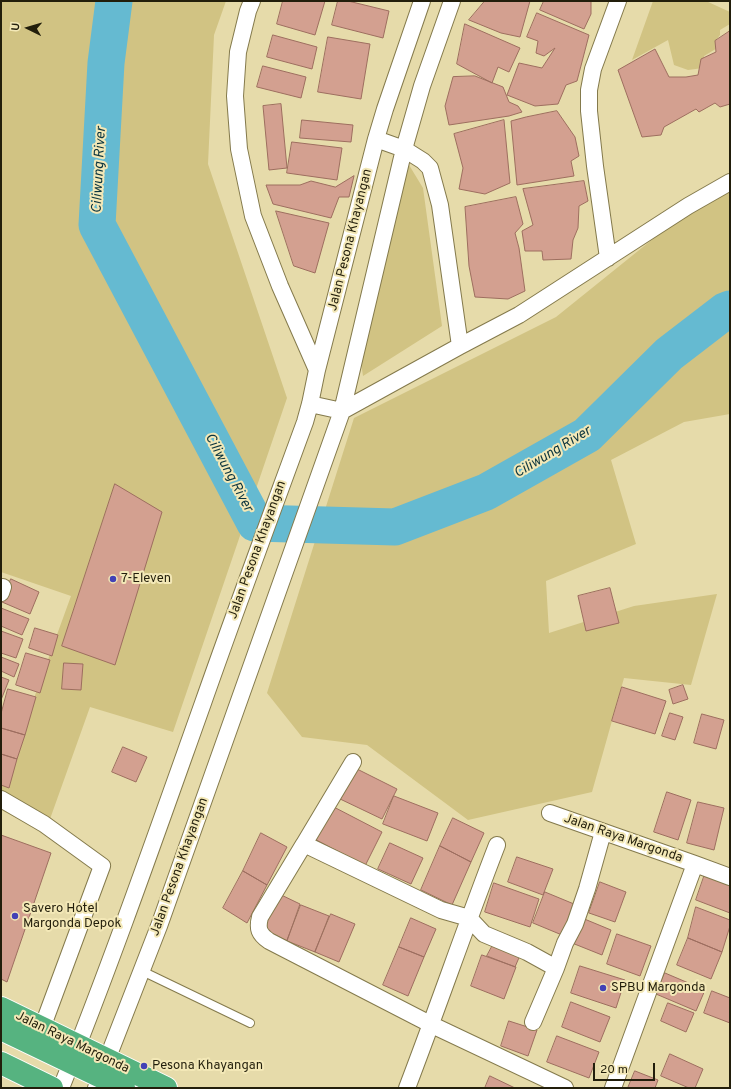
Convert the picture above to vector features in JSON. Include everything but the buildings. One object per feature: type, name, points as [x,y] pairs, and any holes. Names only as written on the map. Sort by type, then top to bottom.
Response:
[{"type":"highway","name":"Jalan Raya Margonda","points":[[1,1008],[42,1028],[101,1075],[124,1088]]},
{"type":"highway","name":"Jalan Raya Margonda","points":[[1,1029],[75,1054]]},
{"type":"highway","points":[[2,1068],[52,1088]]},
{"type":"highway","name":"Jalan Raya Margonda","points":[[101,1075],[166,1088]]},
{"type":"street","points":[[252,1],[248,11],[238,52],[235,96],[239,149],[253,216],[280,286],[317,370]]},
{"type":"street","name":"Jalan Pesona Khayangan","points":[[61,1088],[126,921],[230,626],[305,422],[376,139],[422,1]]},
{"type":"street","name":"Jalan Pesona Khayangan","points":[[101,1075],[162,919],[342,411],[404,149],[422,86],[452,1]]},
{"type":"street","points":[[608,258],[594,166],[589,112],[589,90],[593,69],[618,1]]},
{"type":"street","points":[[376,139],[404,149],[423,161],[430,168],[440,205],[460,346]]},
{"type":"street","points":[[310,404],[342,411],[520,315],[688,206],[730,182]]},
{"type":"street","points":[[353,762],[260,917],[258,924],[259,931],[263,937],[269,941],[430,1028],[565,1088]]},
{"type":"street","points":[[1,799],[44,824],[102,866],[42,1028]]},
{"type":"street","name":"Jalan Raya Margonda","points":[[550,813],[730,877]]},
{"type":"street","points":[[533,1022],[575,924],[587,889],[603,832]]},
{"type":"street","points":[[304,844],[441,910],[469,918],[484,934],[527,952],[556,968]]},
{"type":"street","points":[[407,1088],[497,844]]},
{"type":"street","points":[[613,1088],[695,864]]},
{"type":"lane","points":[[142,971],[250,1024]]},
{"type":"shaded area","points":[[1,1],[226,1],[214,35],[208,164],[287,398],[173,732],[90,707],[45,833],[1,810],[1,789],[71,596],[1,572]]},
{"type":"shaded area","points":[[653,1],[706,1],[730,12],[730,24],[720,30],[720,35],[717,39],[719,47],[704,56],[703,68],[688,70],[674,65],[668,40],[632,60]]},
{"type":"shaded area","points":[[406,160],[423,188],[442,326],[363,376],[360,356]]},
{"type":"shaded area","points":[[730,183],[730,414],[684,422],[611,460],[636,544],[546,581],[549,633],[634,606],[717,594],[691,685],[624,678],[592,792],[468,820],[367,745],[302,737],[267,693],[354,418],[556,317],[715,189]]},
{"type":"waterway","name":"Ciliwung River","points":[[114,1],[106,63],[97,225],[255,523],[395,527],[486,492],[587,435],[669,354],[725,311],[730,309]]},
{"type":"place","name":"7-Eleven","points":[[113,579]]},
{"type":"place","name":"Savero Hotel Margonda Depok","points":[[15,916]]},
{"type":"place","name":"SPBU Margonda","points":[[603,988]]},
{"type":"place","name":"Pesona Khayangan","points":[[144,1066]]}]
